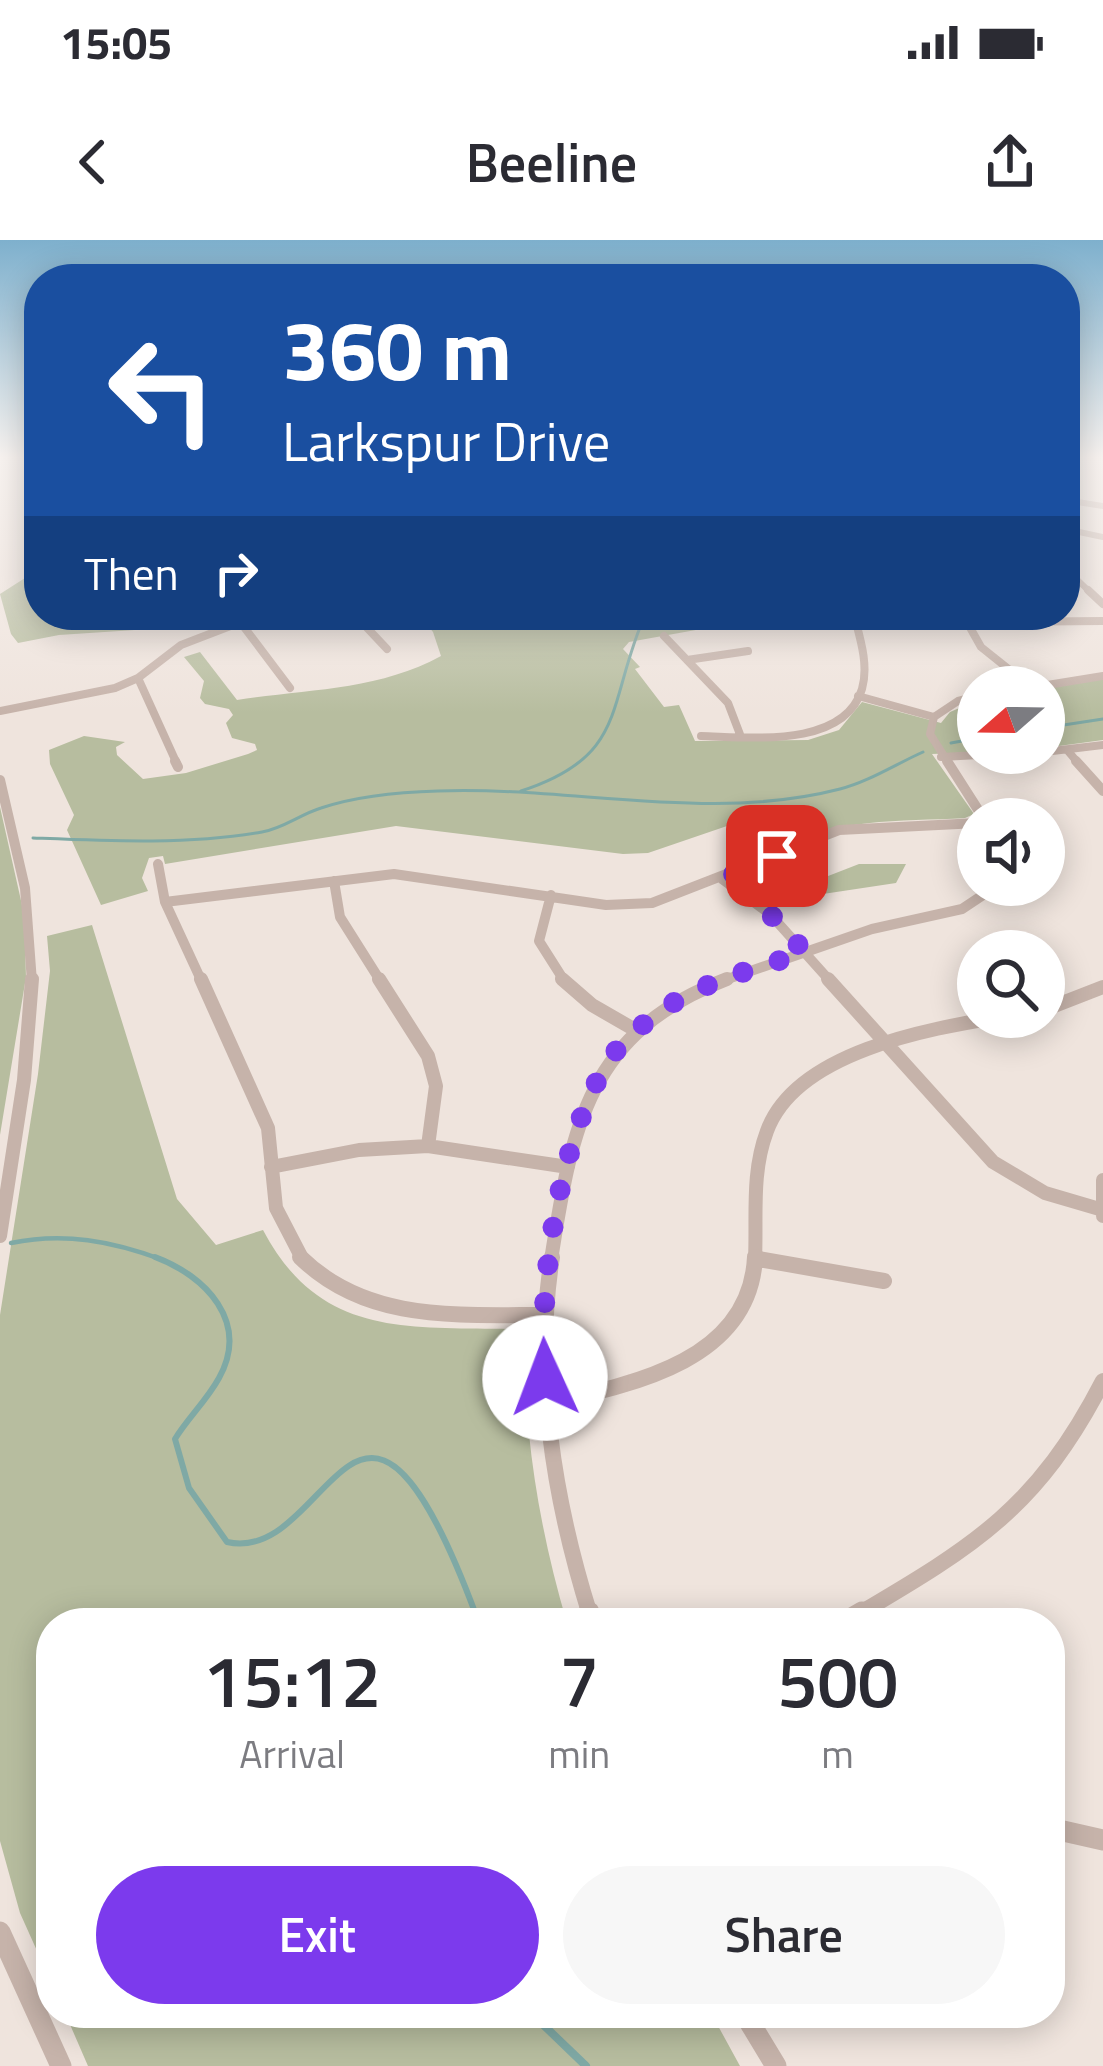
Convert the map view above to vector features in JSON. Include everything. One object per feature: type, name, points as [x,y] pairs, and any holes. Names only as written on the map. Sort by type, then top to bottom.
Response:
[{"type":"street","points":[[1080,582],[1103,604]]},
{"type":"street","points":[[0,711],[91,695],[138,678],[182,645],[222,630]]},
{"type":"street","points":[[246,630],[290,688]]},
{"type":"street","points":[[369,630],[387,649]]},
{"type":"street","points":[[701,736],[813,734],[827,728],[859,696],[868,662],[858,630]]},
{"type":"street","points":[[971,630],[984,651],[1004,666]]},
{"type":"street","points":[[664,637],[733,709],[741,737]]},
{"type":"street","points":[[687,660],[748,651]]},
{"type":"street","points":[[1065,682],[1103,676]]},
{"type":"street","points":[[138,678],[178,767]]},
{"type":"street","points":[[859,696],[934,717]]},
{"type":"street","points":[[957,702],[934,717],[930,734],[967,798]]},
{"type":"street","points":[[1065,751],[1103,745]]},
{"type":"street","points":[[1068,751],[1103,790]]},
{"type":"street","points":[[941,757],[957,756]]},
{"type":"street","points":[[0,780],[30,925],[32,970],[0,1236]]},
{"type":"street","points":[[165,902],[394,874],[606,904],[652,903],[839,830],[957,823]]},
{"type":"street","points":[[158,864],[165,902],[270,1132],[272,1196],[299,1258],[326,1285],[365,1304],[428,1313],[543,1315]]},
{"type":"street","points":[[722,879],[770,914],[993,1162],[1028,1188],[1103,1213],[1103,1180]]},
{"type":"street","points":[[334,881],[340,917],[428,1056],[436,1086],[428,1146]]},
{"type":"street","points":[[550,896],[539,941],[556,975],[580,998],[637,1030]]},
{"type":"street","points":[[588,1608],[560,1491],[547,1403],[543,1315],[568,1167],[581,1121],[607,1064],[637,1030],[695,991],[876,928],[968,906]]},
{"type":"street","points":[[1065,1002],[1103,987]]},
{"type":"street","points":[[547,1403],[616,1388],[704,1349],[729,1328],[746,1304],[759,1258],[755,1202],[771,1121],[817,1073],[886,1045],[957,1028]]},
{"type":"street","points":[[271,1167],[359,1150],[428,1146],[568,1167]]},
{"type":"street","points":[[759,1258],[884,1281]]},
{"type":"street","points":[[871,1608],[960,1555],[1016,1513],[1067,1451],[1103,1381]]},
{"type":"street","points":[[1065,1831],[1103,1840]]},
{"type":"street","points":[[0,1932],[36,2011]]},
{"type":"street","points":[[44,2028],[61,2066]]},
{"type":"street","points":[[753,2028],[776,2066]]},
{"type":"green space","points":[[24,579],[24,630],[135,630],[18,643],[0,594]]},
{"type":"green space","points":[[431,630],[696,630],[629,642],[623,649],[664,707],[679,705],[695,741],[808,740],[839,730],[862,702],[941,723],[957,709],[957,753],[932,754],[963,798],[957,798],[957,818],[844,827],[776,851],[760,847],[727,826],[648,853],[623,854],[396,826],[165,864],[163,856],[149,858],[142,878],[148,891],[101,905],[67,830],[74,815],[50,764],[49,750],[84,736],[125,742],[116,747],[117,755],[143,779],[186,773],[257,750],[255,744],[232,738],[226,723],[233,715],[229,709],[205,704],[200,698],[204,681],[184,657],[200,652],[237,700],[392,676],[441,656]]},
{"type":"green space","points":[[1103,679],[1103,740],[1065,745],[1065,685]]},
{"type":"green space","points":[[0,807],[24,914],[26,977],[0,1135]]},
{"type":"green space","points":[[859,864],[906,864],[896,883],[823,894],[805,885]]},
{"type":"green space","points":[[92,925],[177,1199],[216,1245],[263,1230],[311,1291],[339,1308],[403,1325],[515,1329],[524,1336],[535,1481],[563,1608],[36,1608],[36,1949],[20,1913],[0,1841],[0,1315],[38,1074],[50,971],[47,936]]},
{"type":"green space","points":[[72,2028],[719,2028],[740,2066],[88,2066]]},
{"type":"waterway","points":[[521,791],[556,777],[597,743],[609,723],[639,630]]},
{"type":"waterway","points":[[1065,725],[1103,719]]},
{"type":"waterway","points":[[951,743],[957,742]]},
{"type":"waterway","points":[[33,838],[148,841],[234,836],[269,830],[349,800],[424,792],[488,791],[690,803],[791,799],[850,786],[923,752]]},
{"type":"waterway","points":[[11,1243],[88,1240],[160,1259]]},
{"type":"waterway","points":[[155,1257],[160,1259]]},
{"type":"waterway","points":[[160,1259],[206,1289],[226,1320],[227,1358],[219,1378],[175,1439],[189,1488],[227,1542],[263,1539],[293,1519],[346,1468],[372,1458],[402,1472],[435,1521],[473,1608]]},
{"type":"waterway","points":[[547,2028],[586,2066]]},
{"type":"route","points":[[545,1378],[546,1278],[581,1121],[607,1064],[623,1042],[662,1010],[695,991],[805,952],[770,914],[722,879],[777,856]]}]
